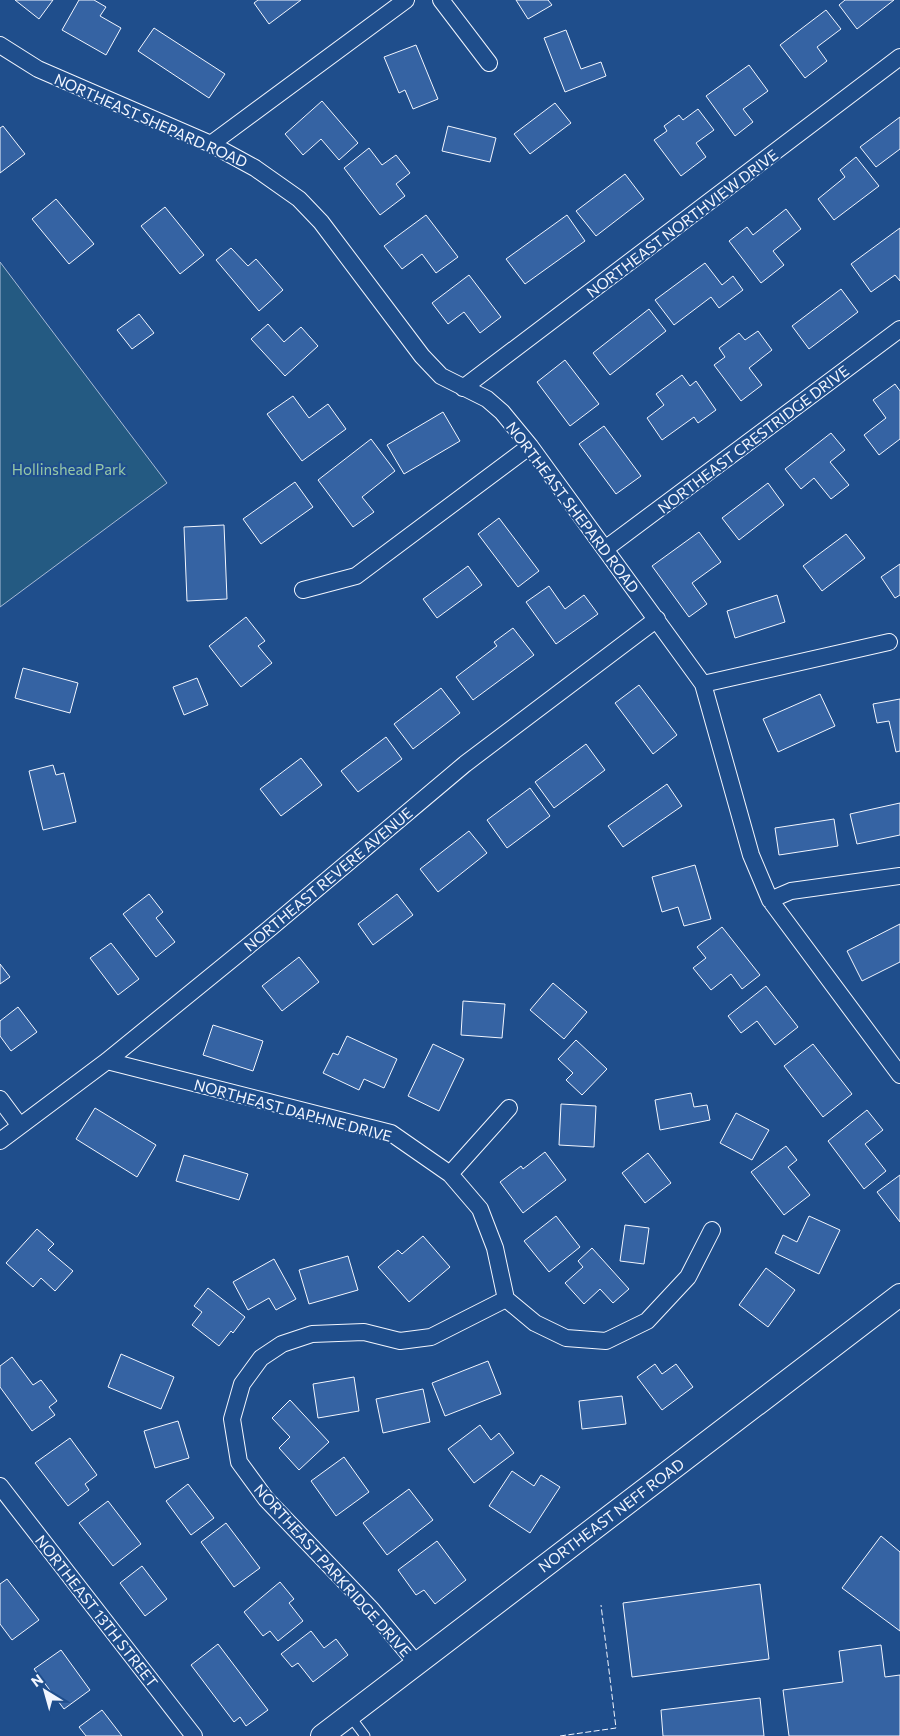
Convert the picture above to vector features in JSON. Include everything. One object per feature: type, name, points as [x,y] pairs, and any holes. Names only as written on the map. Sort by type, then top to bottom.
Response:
[{"type":"main road","name":"NORTHEAST NEFF ROAD","points":[[322,1736],[900,1295]]},
{"type":"street","points":[[211,144],[406,0]]},
{"type":"street","points":[[441,0],[489,62]]},
{"type":"street","name":"NORTHEAST SHEPARD ROAD","points":[[0,45],[38,69],[211,144],[255,168],[299,200],[320,222],[422,356],[441,376],[487,400],[502,412],[530,446],[703,684],[751,854],[770,900],[900,1075]]},
{"type":"street","name":"NORTHEAST NORTHVIEW DRIVE","points":[[463,388],[900,58]]},
{"type":"street","name":"NORTHEAST CRESTRIDGE DRIVE","points":[[605,549],[900,329]]},
{"type":"street","points":[[302,590],[356,576],[530,446]]},
{"type":"street","name":"NORTHEAST REVERE AVENUE","points":[[0,1141],[107,1061],[269,929],[465,764],[657,619]]},
{"type":"street","points":[[703,684],[889,642]]},
{"type":"street","points":[[770,900],[791,891],[900,876]]},
{"type":"street","name":"NORTHEAST DAPHNE DRIVE","points":[[107,1061],[392,1133],[450,1174],[480,1209],[495,1248],[506,1299]]},
{"type":"street","points":[[0,1099],[20,1126]]},
{"type":"street","points":[[450,1174],[508,1108]]},
{"type":"street","points":[[506,1299],[535,1323],[566,1338],[606,1341],[647,1320],[688,1277],[712,1230]]},
{"type":"street","name":"NORTHEAST PARKRIDGE DRIVE","points":[[417,1664],[372,1610],[266,1499],[239,1462],[232,1420],[242,1384],[261,1358],[282,1344],[312,1334],[364,1332],[400,1341],[431,1337],[506,1299]]},
{"type":"street","name":"NORTHEAST 13TH STREET","points":[[0,1486],[194,1736]]},
{"type":"lane","points":[[349,1715],[365,1736]]},
{"type":"green space","name":"Hollinshead Park","points":[[0,262],[167,483],[0,607]]},
{"type":"building","points":[[15,0],[53,0],[39,19]]},
{"type":"building","points":[[79,0],[94,0],[106,7],[100,16],[121,28],[106,55],[62,30]]},
{"type":"building","points":[[258,0],[301,0],[269,24],[254,3]]},
{"type":"building","points":[[516,0],[548,0],[552,5],[528,19]]},
{"type":"building","points":[[845,0],[894,0],[857,29],[839,5]]},
{"type":"building","points":[[826,10],[841,29],[817,47],[827,61],[805,78],[780,45]]},
{"type":"building","points":[[154,28],[225,74],[209,98],[138,51]]},
{"type":"building","points":[[566,30],[581,69],[601,62],[606,76],[565,92],[544,38]]},
{"type":"building","points":[[416,45],[438,99],[413,109],[405,90],[399,93],[384,57]]},
{"type":"building","points":[[749,65],[768,91],[743,109],[753,122],[735,136],[706,96]]},
{"type":"building","points":[[322,101],[358,143],[339,160],[321,139],[303,155],[285,134]]},
{"type":"building","points":[[555,103],[571,123],[530,154],[514,134]]},
{"type":"building","points":[[698,109],[714,130],[696,143],[706,157],[681,176],[654,140],[667,131],[664,126],[679,115],[683,120]]},
{"type":"building","points":[[900,117],[900,149],[876,167],[860,147]]},
{"type":"building","points":[[3,126],[25,154],[0,173],[0,128]]},
{"type":"building","points":[[448,126],[496,138],[490,162],[442,151]]},
{"type":"building","points":[[369,148],[382,165],[396,155],[410,173],[396,184],[405,196],[380,215],[344,168]]},
{"type":"building","points":[[856,157],[879,186],[834,220],[818,199],[845,177],[840,170]]},
{"type":"building","points":[[625,174],[644,199],[596,236],[576,211]]},
{"type":"building","points":[[56,199],[94,244],[69,264],[32,219]]},
{"type":"building","points":[[165,207],[204,255],[180,274],[141,226]]},
{"type":"building","points":[[786,209],[801,229],[773,251],[784,265],[761,283],[729,241],[747,227],[753,235]]},
{"type":"building","points":[[426,215],[458,257],[436,273],[422,254],[402,269],[384,246]]},
{"type":"building","points":[[567,215],[585,241],[525,284],[506,259]]},
{"type":"building","points":[[900,228],[900,281],[895,275],[871,292],[851,264]]},
{"type":"building","points":[[231,248],[248,266],[256,259],[283,290],[259,311],[216,260]]},
{"type":"building","points":[[705,263],[722,285],[733,276],[743,290],[719,308],[711,297],[674,325],[655,300]]},
{"type":"building","points":[[469,275],[501,317],[480,333],[464,312],[448,324],[432,303]]},
{"type":"building","points":[[841,289],[858,312],[809,349],[792,326]]},
{"type":"building","points":[[649,309],[666,331],[610,375],[593,353]]},
{"type":"building","points":[[139,314],[154,333],[132,349],[117,330]]},
{"type":"building","points":[[268,324],[284,342],[301,327],[318,346],[285,376],[251,339]]},
{"type":"building","points":[[758,331],[772,350],[749,368],[762,385],[741,401],[714,365],[725,357],[719,348],[739,333],[745,340]]},
{"type":"building","points":[[565,360],[599,404],[570,426],[537,382]]},
{"type":"building","points":[[682,375],[690,386],[696,381],[716,410],[698,423],[694,417],[662,440],[647,418],[664,405],[656,394]]},
{"type":"building","points":[[895,384],[900,391],[900,439],[879,455],[864,435],[886,418],[873,400]]},
{"type":"building","points":[[293,396],[309,418],[328,404],[346,429],[302,461],[267,414]]},
{"type":"building","points":[[443,412],[460,441],[404,474],[387,445]]},
{"type":"building","points":[[604,426],[641,476],[616,494],[579,444]]},
{"type":"building","points":[[831,433],[845,450],[830,462],[849,485],[831,499],[814,478],[801,489],[785,469]]},
{"type":"building","points":[[371,439],[395,471],[362,497],[374,512],[353,527],[318,480]]},
{"type":"building","points":[[295,482],[313,507],[261,544],[243,519]]},
{"type":"building","points":[[768,483],[784,505],[739,540],[722,518]]},
{"type":"building","points":[[499,518],[539,571],[518,587],[478,534]]},
{"type":"building","points":[[224,525],[227,599],[187,601],[184,527]]},
{"type":"building","points":[[699,532],[721,562],[692,583],[707,604],[689,617],[652,566]]},
{"type":"building","points":[[846,534],[865,558],[822,591],[803,566]]},
{"type":"building","points":[[900,564],[900,595],[895,598],[881,577]]},
{"type":"building","points":[[468,566],[482,585],[437,618],[423,599]]},
{"type":"building","points":[[549,586],[565,609],[584,595],[598,614],[556,644],[526,602]]},
{"type":"building","points":[[777,595],[785,622],[735,638],[727,611]]},
{"type":"building","points":[[246,617],[265,641],[258,646],[272,663],[241,687],[209,646]]},
{"type":"building","points":[[513,628],[534,655],[473,700],[456,677],[497,646],[494,642]]},
{"type":"building","points":[[23,668],[78,683],[70,713],[15,698]]},
{"type":"building","points":[[197,678],[208,705],[184,715],[173,687]]},
{"type":"building","points":[[639,685],[677,735],[653,754],[615,703]]},
{"type":"building","points":[[441,688],[460,713],[413,749],[394,724]]},
{"type":"building","points":[[820,694],[835,726],[778,752],[763,719]]},
{"type":"building","points":[[900,699],[900,751],[896,752],[889,721],[877,723],[873,704]]},
{"type":"building","points":[[386,737],[402,759],[358,792],[341,771]]},
{"type":"building","points":[[586,744],[605,770],[554,808],[535,782]]},
{"type":"building","points":[[301,758],[322,785],[281,816],[260,789]]},
{"type":"building","points":[[53,765],[56,775],[64,773],[76,822],[43,830],[29,771]]},
{"type":"building","points":[[667,784],[682,806],[623,847],[608,826]]},
{"type":"building","points":[[530,788],[550,816],[507,848],[487,820]]},
{"type":"building","points":[[900,803],[900,835],[857,844],[850,814]]},
{"type":"building","points":[[834,819],[838,846],[779,855],[775,828]]},
{"type":"building","points":[[469,831],[487,853],[438,892],[420,869]]},
{"type":"building","points":[[695,865],[711,919],[684,926],[678,907],[662,912],[652,877]]},
{"type":"building","points":[[149,894],[163,912],[156,918],[175,942],[156,957],[123,914]]},
{"type":"building","points":[[397,894],[413,915],[373,945],[358,924]]},
{"type":"building","points":[[900,924],[900,962],[862,981],[847,951]]},
{"type":"building","points":[[722,927],[760,975],[742,989],[731,974],[711,990],[693,968],[706,958],[697,947]]},
{"type":"building","points":[[111,943],[139,979],[118,995],[90,958]]},
{"type":"building","points":[[299,957],[319,982],[282,1011],[262,986]]},
{"type":"building","points":[[0,964],[10,977],[0,984]]},
{"type":"building","points":[[553,983],[587,1012],[564,1039],[530,1010]]},
{"type":"building","points":[[766,986],[798,1027],[775,1045],[757,1021],[741,1033],[728,1016]]},
{"type":"building","points":[[463,1001],[505,1004],[502,1038],[461,1035]]},
{"type":"building","points":[[18,1007],[37,1032],[11,1051],[0,1036],[0,1021]]},
{"type":"building","points":[[213,1025],[263,1041],[253,1071],[203,1055]]},
{"type":"building","points":[[347,1036],[397,1059],[384,1088],[364,1079],[359,1090],[323,1073],[333,1053],[338,1055]]},
{"type":"building","points":[[576,1040],[607,1069],[582,1095],[566,1080],[573,1073],[558,1059]]},
{"type":"building","points":[[433,1044],[464,1059],[439,1111],[408,1096]]},
{"type":"building","points":[[813,1044],[852,1094],[823,1117],[784,1066]]},
{"type":"building","points":[[691,1093],[694,1107],[707,1105],[710,1120],[660,1130],[655,1100]]},
{"type":"building","points":[[561,1104],[596,1106],[594,1147],[559,1145]]},
{"type":"building","points":[[95,1108],[156,1145],[137,1177],[76,1139]]},
{"type":"building","points":[[867,1110],[883,1130],[865,1144],[886,1171],[864,1189],[828,1141]]},
{"type":"building","points":[[736,1113],[769,1130],[752,1160],[720,1143]]},
{"type":"building","points":[[786,1146],[797,1160],[788,1167],[810,1195],[784,1215],[751,1172]]},
{"type":"building","points":[[545,1152],[566,1180],[523,1213],[500,1182],[521,1166],[523,1169]]},
{"type":"building","points":[[648,1153],[671,1183],[645,1203],[622,1173]]},
{"type":"building","points":[[184,1155],[248,1174],[239,1200],[176,1181]]},
{"type":"building","points":[[900,1175],[900,1222],[877,1192]]},
{"type":"building","points":[[556,1216],[580,1247],[549,1272],[524,1241]]},
{"type":"building","points":[[809,1216],[840,1230],[819,1274],[775,1253],[783,1235],[797,1242]]},
{"type":"building","points":[[625,1225],[649,1228],[644,1264],[620,1261]]},
{"type":"building","points":[[37,1229],[54,1244],[48,1250],[73,1271],[55,1291],[41,1278],[33,1287],[6,1263]]},
{"type":"building","points":[[423,1236],[450,1267],[409,1302],[378,1267],[398,1250],[402,1254]]},
{"type":"building","points":[[592,1248],[629,1289],[613,1303],[600,1289],[584,1304],[565,1283],[583,1267],[578,1261]]},
{"type":"building","points":[[348,1256],[358,1290],[309,1304],[299,1270]]},
{"type":"building","points":[[274,1259],[296,1299],[276,1310],[269,1298],[248,1310],[233,1282]]},
{"type":"building","points":[[766,1268],[795,1290],[768,1327],[739,1305]]},
{"type":"building","points":[[208,1288],[245,1317],[233,1333],[231,1331],[219,1346],[192,1325],[202,1312],[194,1306]]},
{"type":"building","points":[[121,1354],[174,1377],[161,1409],[108,1387]]},
{"type":"building","points":[[12,1357],[33,1385],[41,1380],[57,1401],[49,1407],[55,1415],[32,1431],[0,1387],[0,1366]]},
{"type":"building","points":[[488,1361],[501,1394],[445,1416],[432,1383]]},
{"type":"building","points":[[655,1364],[662,1374],[676,1364],[693,1387],[662,1410],[637,1377]]},
{"type":"building","points":[[354,1377],[359,1411],[318,1418],[313,1384]]},
{"type":"building","points":[[423,1389],[430,1422],[383,1433],[376,1399]]},
{"type":"building","points":[[622,1396],[626,1424],[582,1429],[579,1401]]},
{"type":"building","points":[[290,1400],[329,1442],[299,1470],[279,1448],[290,1437],[272,1418]]},
{"type":"building","points":[[178,1421],[189,1458],[155,1468],[144,1431]]},
{"type":"building","points":[[480,1425],[491,1440],[499,1433],[514,1453],[474,1483],[448,1449]]},
{"type":"building","points":[[70,1438],[97,1475],[85,1484],[89,1490],[68,1506],[35,1463]]},
{"type":"building","points":[[344,1457],[369,1492],[336,1516],[311,1481]]},
{"type":"building","points":[[512,1471],[534,1486],[541,1475],[560,1487],[530,1533],[489,1506]]},
{"type":"building","points":[[188,1484],[214,1518],[191,1535],[166,1501]]},
{"type":"building","points":[[409,1489],[433,1520],[387,1555],[363,1523]]},
{"type":"building","points":[[108,1501],[141,1544],[113,1566],[79,1523]]},
{"type":"building","points":[[226,1523],[260,1568],[234,1587],[201,1542]]},
{"type":"building","points":[[881,1536],[900,1552],[900,1631],[842,1588]]},
{"type":"building","points":[[437,1541],[466,1580],[435,1604],[424,1590],[416,1595],[398,1570]]},
{"type":"building","points":[[142,1566],[167,1599],[145,1616],[120,1583]]},
{"type":"building","points":[[7,1579],[39,1620],[12,1640],[0,1624],[0,1584]]},
{"type":"building","points":[[280,1582],[294,1599],[289,1603],[303,1621],[278,1641],[270,1631],[263,1636],[244,1612]]},
{"type":"building","points":[[760,1584],[769,1659],[632,1677],[623,1603]]},
{"type":"building","points":[[311,1631],[324,1648],[336,1639],[348,1655],[313,1682],[298,1663],[292,1667],[281,1654]]},
{"type":"building","points":[[218,1644],[268,1710],[246,1726],[240,1717],[234,1722],[191,1665]]},
{"type":"building","points":[[881,1645],[885,1677],[900,1675],[900,1736],[789,1736],[783,1690],[843,1682],[839,1651]]},
{"type":"building","points":[[61,1650],[90,1690],[64,1709],[34,1669]]},
{"type":"building","points":[[760,1698],[764,1736],[663,1736],[661,1710]]},
{"type":"building","points":[[102,1710],[122,1736],[86,1736],[79,1727]]},
{"type":"fence","points":[[560,1736],[616,1728],[601,1605]]}]
